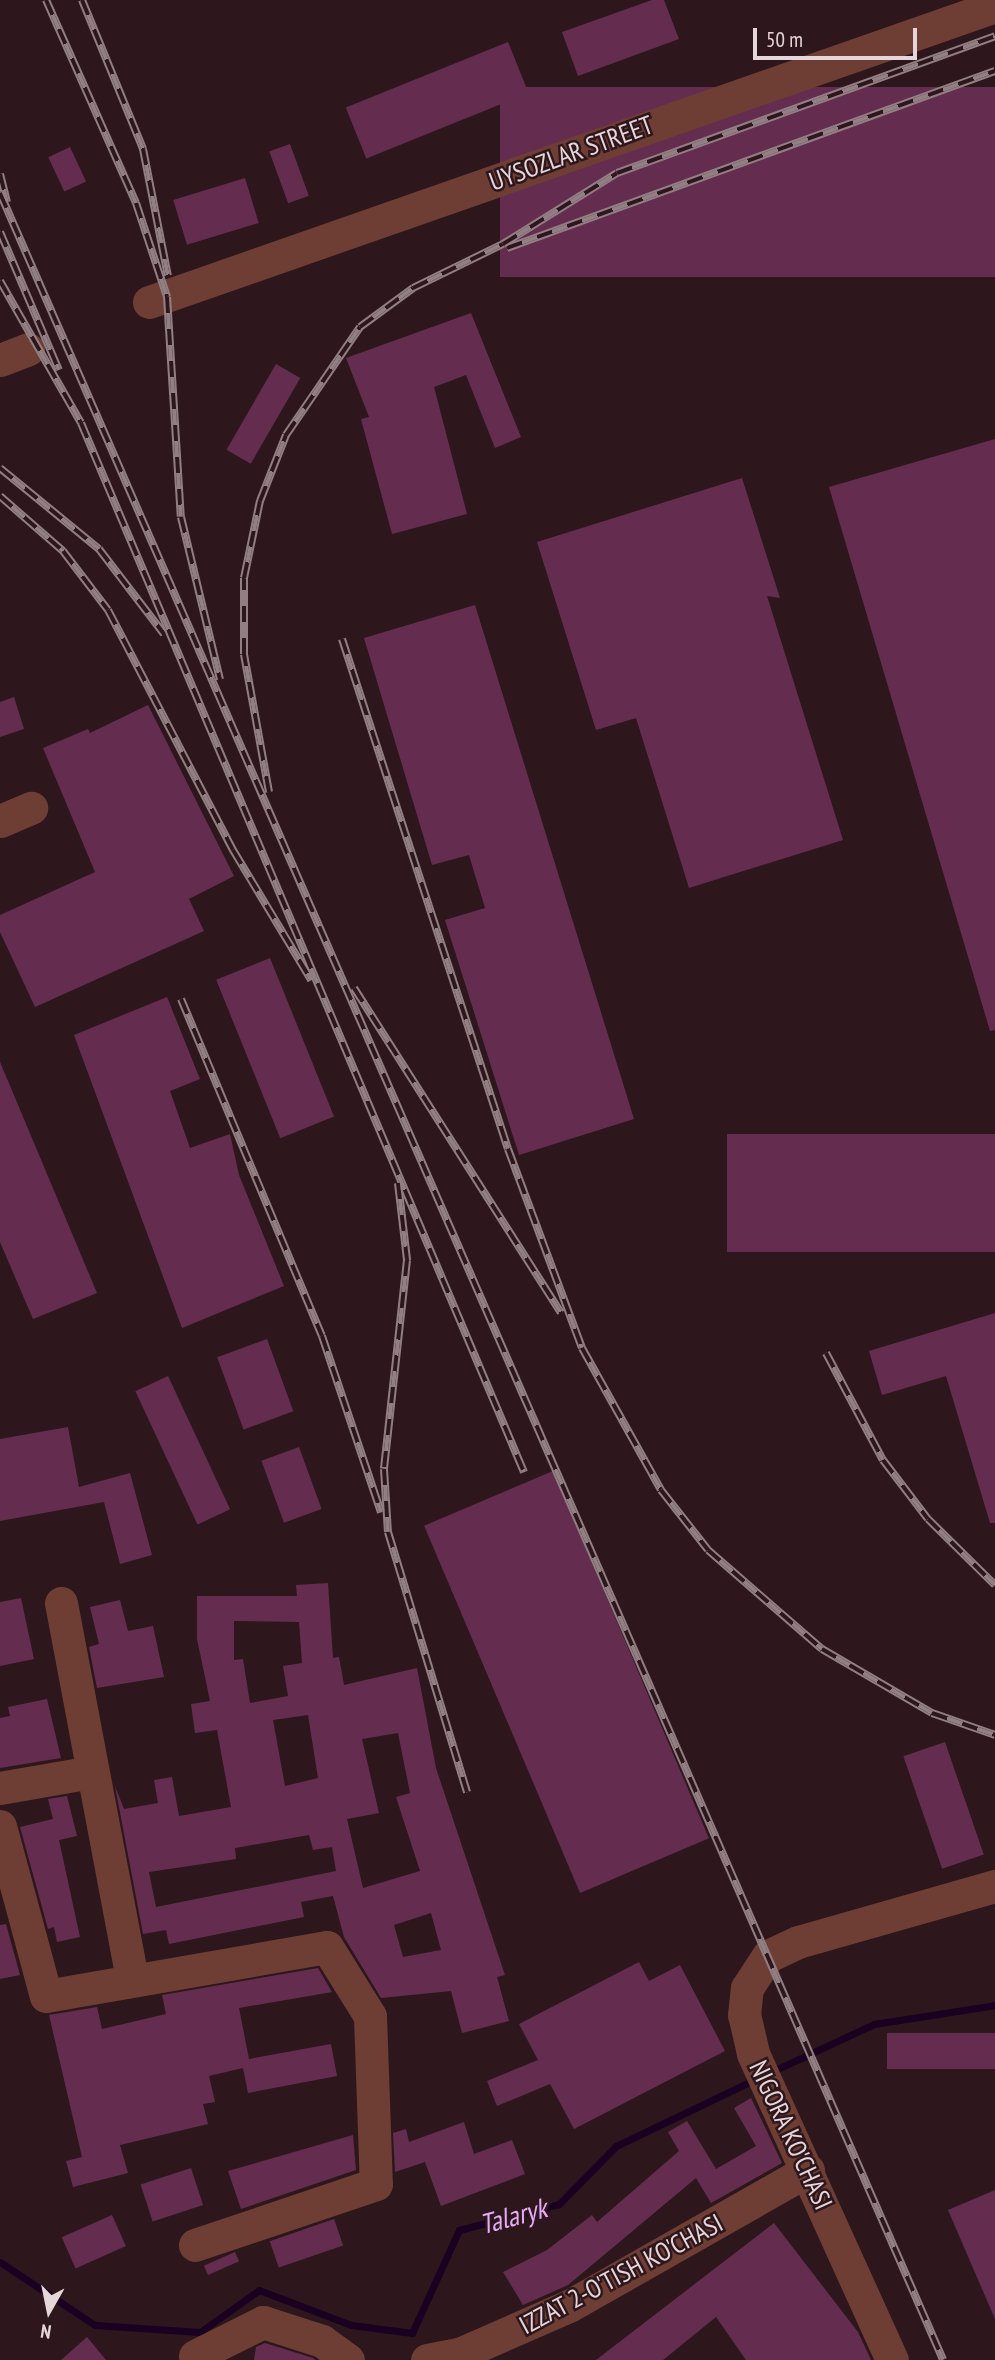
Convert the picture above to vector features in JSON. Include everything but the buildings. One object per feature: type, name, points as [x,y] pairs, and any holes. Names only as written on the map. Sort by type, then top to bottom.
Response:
[{"type":"street","name":"UYSOZLAR STREET","points":[[149,303],[995,6]]},
{"type":"street","points":[[0,821],[31,808]]},
{"type":"street","points":[[61,1603],[132,1978]]},
{"type":"street","points":[[0,1788],[92,1772]]},
{"type":"street","points":[[0,1826],[46,1996],[132,1978],[327,1947],[370,2016],[378,2181],[195,2245]]},
{"type":"street","name":"NIGORA KO'CHASI","points":[[892,2360],[753,2053],[744,2015],[752,1975],[768,1956],[816,1936],[995,1886]]},
{"type":"street","name":"IZZAT 2-O'TISH KO'CHASI","points":[[427,2360],[459,2354],[569,2306],[808,2170]]},
{"type":"street","points":[[195,2356],[263,2322],[322,2340],[348,2360]]},
{"type":"waterway","name":"Talaryk","points":[[771,2072],[874,2024],[995,2005]]},
{"type":"waterway","name":"Talaryk","points":[[0,2262],[95,2325],[200,2332],[259,2290],[351,2325],[412,2333],[459,2230],[559,2204],[616,2146],[754,2080]]},
{"type":"railway","points":[[46,0],[136,203],[167,297],[181,517],[220,679]]},
{"type":"railway","points":[[82,0],[143,149],[168,276]]},
{"type":"railway","points":[[269,792],[244,654],[244,578],[260,501],[286,435],[360,327],[413,288],[503,244],[617,173],[995,36]]},
{"type":"railway","points":[[507,248],[995,71]]},
{"type":"railway","points":[[0,174],[7,202]]},
{"type":"railway","points":[[0,193],[943,2360]]},
{"type":"railway","points":[[0,232],[59,370]]},
{"type":"railway","points":[[0,281],[81,423],[524,1472]]},
{"type":"railway","points":[[0,468],[99,549],[164,634]]},
{"type":"railway","points":[[0,496],[63,551],[108,610],[233,850],[311,980]]},
{"type":"railway","points":[[342,639],[508,1149],[582,1348],[661,1490],[708,1550],[822,1649],[932,1713],[995,1735]]},
{"type":"railway","points":[[354,988],[561,1313]]},
{"type":"railway","points":[[181,999],[322,1336],[381,1512]]},
{"type":"railway","points":[[398,1183],[407,1260],[384,1469],[388,1532],[467,1792]]},
{"type":"railway","points":[[826,1353],[883,1460],[928,1519],[995,1585]]}]
